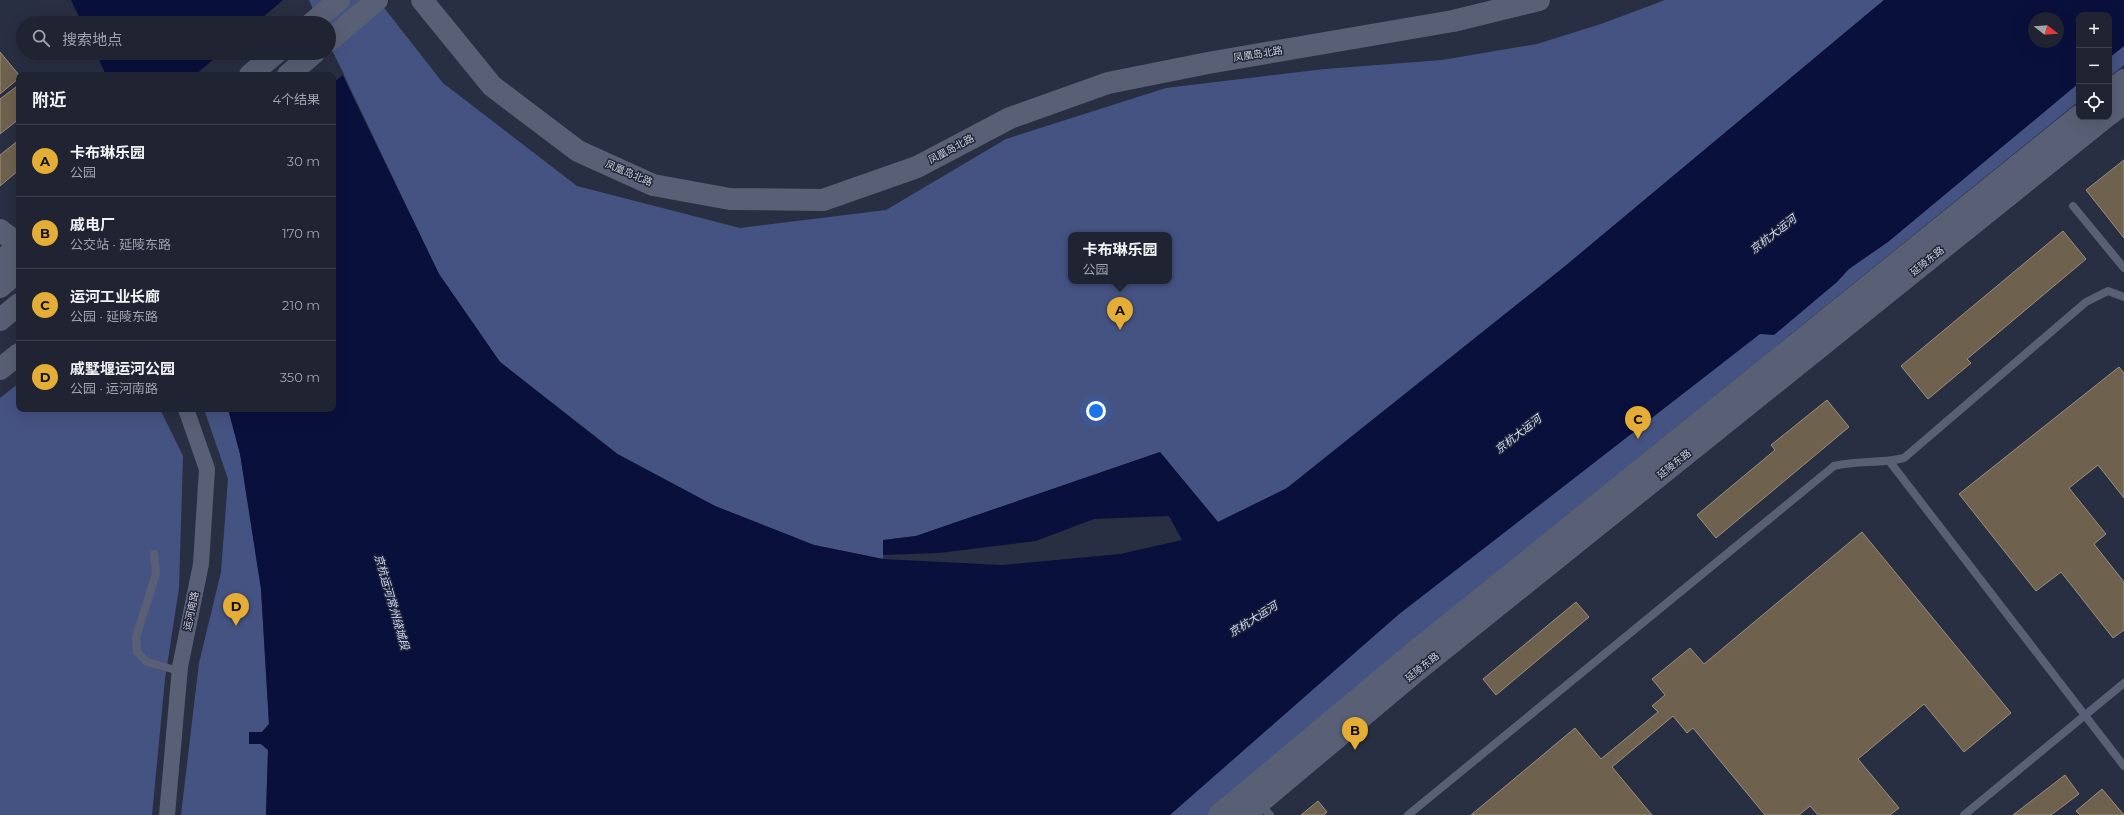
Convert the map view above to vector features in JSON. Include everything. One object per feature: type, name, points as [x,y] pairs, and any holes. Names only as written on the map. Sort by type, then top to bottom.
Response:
[{"type":"main road","points":[[320,16],[339,0]]},
{"type":"main road","points":[[336,35],[377,0]]},
{"type":"main road","name":"凤凰岛北路","points":[[422,0],[492,86],[578,152],[653,185],[730,199],[823,200],[917,167],[1010,118],[1108,83],[1208,63],[1453,21],[1539,0]]},
{"type":"main road","points":[[254,72],[268,60]]},
{"type":"main road","points":[[292,72],[306,60]]},
{"type":"main road","points":[[2112,90],[2124,80]]},
{"type":"main road","points":[[2112,113],[2124,103]]},
{"type":"main road","name":"延陵东路","points":[[1219,815],[1407,658],[2076,118]]},
{"type":"main road","name":"延陵东路","points":[[1258,811],[1414,673],[2102,120]]},
{"type":"main road","points":[[0,230],[16,243]]},
{"type":"main road","points":[[0,262],[16,248]]},
{"type":"main road","points":[[0,287],[16,274]]},
{"type":"main road","points":[[0,320],[16,307]]},
{"type":"main road","points":[[0,369],[16,356]]},
{"type":"street","name":"运河南路","points":[[167,815],[179,671],[201,564],[207,469],[187,412]]},
{"type":"lane","points":[[2074,206],[2124,268]]},
{"type":"lane","points":[[1408,815],[1834,466],[1851,461],[1890,462],[1904,458],[2086,302],[2108,291],[2124,297]]},
{"type":"lane","points":[[1890,462],[2124,766]]},
{"type":"lane","points":[[154,554],[156,574],[136,637],[137,652],[147,662],[179,671]]},
{"type":"lane","points":[[1964,815],[2124,683]]},
{"type":"shaded area","points":[[308,0],[378,0],[443,83],[577,186],[740,228],[886,210],[1006,139],[1166,88],[1325,69],[1442,60],[1537,44],[1601,24],[1665,0],[1884,0],[1564,267],[1287,488],[1218,522],[1160,452],[916,536],[884,540],[883,559],[814,545],[715,506],[618,454],[500,362],[439,274],[336,59],[336,16],[316,16]]},
{"type":"shaded area","points":[[2124,31],[2124,65],[2112,75],[2112,48],[2112,41]]},
{"type":"shaded area","points":[[2076,69],[2076,103],[1409,643],[1209,815],[1151,815],[1386,621]]},
{"type":"shaded area","points":[[16,385],[16,412],[161,412],[183,456],[179,588],[165,679],[152,815],[0,815],[0,398]]},
{"type":"shaded area","points":[[205,412],[229,412],[240,453],[261,589],[269,724],[262,732],[249,732],[249,744],[261,744],[268,750],[266,815],[181,815],[199,663],[221,572],[228,479]]},
{"type":"water","points":[[71,0],[306,0],[314,16],[79,16]]},
{"type":"water","points":[[1884,0],[2124,0],[2124,46],[2112,56],[2112,12],[2076,12],[2076,85],[1888,242],[1849,269],[1837,282],[1774,335],[1760,334],[1398,615],[1170,815],[266,815],[268,750],[261,744],[249,744],[249,732],[262,732],[269,724],[261,589],[240,454],[229,412],[336,412],[336,72],[105,72],[99,60],[335,60],[439,274],[500,362],[617,454],[715,506],[814,545],[883,559],[1002,565],[1120,554],[1182,540],[1169,516],[1094,519],[1036,541],[939,553],[883,555],[883,540],[916,536],[1160,452],[1218,522],[1287,488],[1564,267]]},
{"type":"pier","points":[[283,0],[309,0],[316,16],[264,16]]},
{"type":"pier","points":[[336,59],[344,74],[336,81],[336,72],[199,72],[213,60],[336,60]]},
{"type":"building","points":[[0,52],[17,72],[16,81],[0,94]]},
{"type":"building","points":[[16,87],[16,121],[0,134],[0,99]]},
{"type":"building","points":[[16,142],[16,173],[0,186],[0,155]]},
{"type":"building","points":[[2124,160],[2124,238],[2086,190]]},
{"type":"building","points":[[2063,231],[2086,259],[1967,359],[1971,363],[1928,399],[1901,366]]},
{"type":"building","points":[[2119,367],[2124,373],[2124,498],[2098,465],[2069,488],[2106,534],[2094,544],[2124,582],[2124,630],[2113,638],[2061,572],[2036,591],[1959,494]]},
{"type":"building","points":[[1827,400],[1849,427],[1716,538],[1697,515],[1775,450],[1771,445]]},
{"type":"building","points":[[1862,532],[2011,713],[1964,752],[1924,704],[1858,759],[1899,808],[1890,815],[1818,815],[1810,806],[1799,815],[1765,815],[1693,728],[1687,733],[1673,716],[1612,767],[1652,815],[1471,815],[1575,728],[1601,759],[1658,712],[1652,706],[1665,695],[1652,679],[1690,648],[1704,664]]},
{"type":"building","points":[[1576,602],[1589,617],[1496,695],[1483,679]]},
{"type":"building","points":[[2065,775],[2079,794],[2051,815],[2013,815]]},
{"type":"building","points":[[2102,789],[2124,815],[2080,815],[2076,811]]},
{"type":"building","points":[[1318,801],[1327,812],[1324,815],[1301,815]]},
{"type":"place","name":"卡布琳乐园","points":[[1120,330]]},
{"type":"place","name":"运河工业长廊","points":[[1638,439]]},
{"type":"place","name":"戚墅堰运河公园","points":[[236,626]]},
{"type":"place","name":"戚电厂","points":[[1355,750]]},
{"type":"water label","name":"京杭大运河","points":[[1773,234]]},
{"type":"water label","name":"京杭大运河","points":[[1518,434]]},
{"type":"water label","name":"京杭运河常州绕城段","points":[[392,602]]},
{"type":"water label","name":"京杭大运河","points":[[1253,619]]}]
